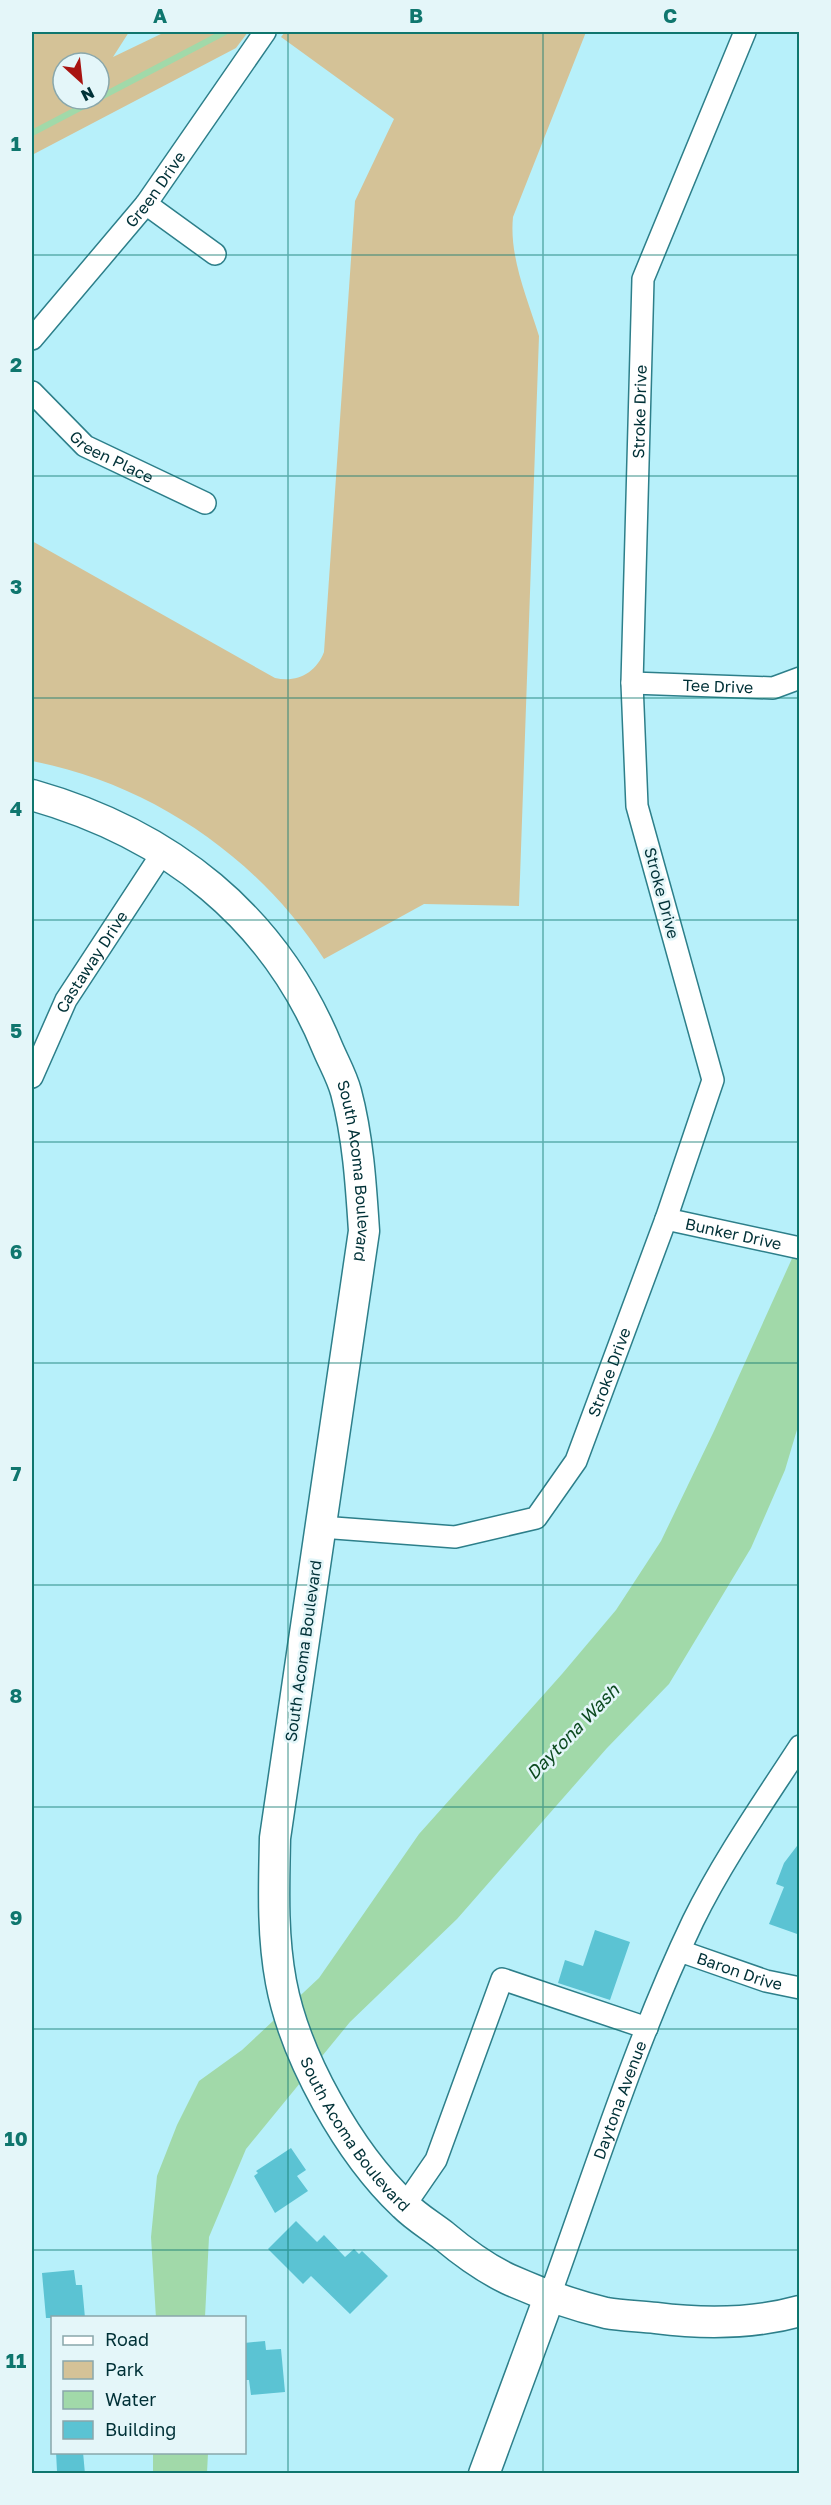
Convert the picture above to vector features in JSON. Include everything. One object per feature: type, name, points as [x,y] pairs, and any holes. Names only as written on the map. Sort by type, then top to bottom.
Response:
[{"type":"main road","name":"South Acoma Boulevard","points":[[32,795],[116,824],[203,880],[245,916],[285,966],[318,1023],[345,1090],[359,1162],[364,1232],[275,1838],[273,1916],[281,1983],[301,2046],[321,2092],[367,2162],[405,2205],[459,2248],[506,2278],[607,2313],[681,2321],[732,2322],[800,2311]]},
{"type":"main road","name":"Daytona Avenue","points":[[484,2474],[550,2295]]},
{"type":"street","name":"Green Drive","points":[[32,339],[146,204],[266,32]]},
{"type":"street","name":"Stroke Drive","points":[[321,1527],[456,1537],[536,1518],[576,1461],[666,1219],[713,1080],[637,806],[632,683],[643,279],[745,32]]},
{"type":"street","points":[[146,204],[215,254]]},
{"type":"street","name":"Green Place","points":[[32,392],[85,446],[205,503]]},
{"type":"street","name":"Tee Drive","points":[[632,683],[773,688],[800,678]]},
{"type":"street","name":"Castaway Drive","points":[[32,1077],[66,1000],[162,852]]},
{"type":"street","name":"Bunker Drive","points":[[666,1219],[800,1248]]},
{"type":"street","name":"Daytona Avenue","points":[[550,2295],[647,2028],[680,1950],[711,1888],[800,1746]]},
{"type":"street","name":"Baron Drive","points":[[680,1950],[766,1981],[800,1988]]},
{"type":"street","points":[[405,2205],[436,2160],[502,1979],[647,2028]]},
{"type":"green space","points":[[32,32],[129,32],[113,57],[165,32],[248,32],[236,48],[32,155]]},
{"type":"green space","points":[[285,32],[586,32],[513,217],[512,232],[516,262],[539,336],[519,906],[424,904],[324,959],[297,922],[267,888],[198,830],[119,787],[76,772],[32,761],[32,541],[275,678],[291,679],[305,675],[316,666],[324,652],[355,201],[394,119],[281,37]]},
{"type":"water","name":"Daytona Wash","points":[[799,1243],[799,1423],[785,1470],[751,1548],[669,1684],[607,1748],[457,1919],[350,2022],[246,2149],[209,2237],[205,2316],[156,2316],[151,2237],[157,2176],[177,2125],[199,2081],[242,2050],[319,1978],[419,1834],[616,1610],[661,1541],[714,1431]]},
{"type":"water","points":[[153,2454],[208,2454],[207,2473],[153,2473]]},
{"type":"building","points":[[800,1842],[800,1935],[769,1924],[784,1887],[776,1884],[784,1863]]},
{"type":"building","points":[[595,1930],[630,1942],[610,2000],[558,1983],[565,1960],[583,1966]]},
{"type":"building","points":[[291,2148],[306,2170],[297,2176],[308,2191],[275,2213],[254,2176],[258,2173],[256,2171]]},
{"type":"building","points":[[296,2221],[317,2242],[324,2235],[345,2257],[354,2249],[359,2254],[362,2251],[388,2276],[350,2314],[311,2276],[303,2284],[268,2249]]},
{"type":"building","points":[[74,2270],[76,2285],[82,2285],[85,2316],[46,2318],[42,2273]]},
{"type":"building","points":[[265,2341],[266,2350],[281,2349],[285,2392],[251,2395],[249,2380],[246,2380],[246,2343]]},
{"type":"building","points":[[56,2454],[83,2454],[85,2474],[57,2471]]},
{"type":"waterway","points":[[111,92],[225,32]]},
{"type":"waterway","points":[[32,133],[74,111]]}]
